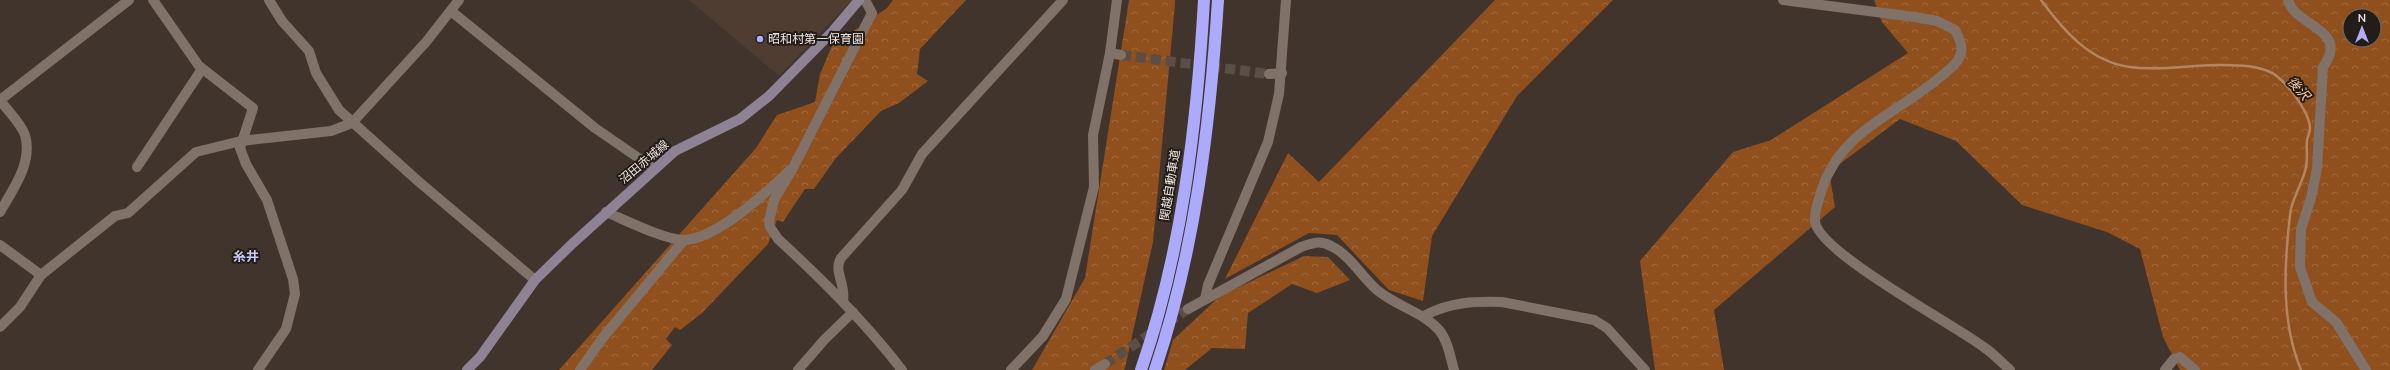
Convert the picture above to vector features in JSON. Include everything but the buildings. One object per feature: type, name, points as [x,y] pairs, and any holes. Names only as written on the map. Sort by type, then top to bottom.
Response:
[{"type":"highway","name":"関越自動車道","points":[[1141,370],[1163,291],[1177,230],[1189,159],[1198,82],[1204,0]]},
{"type":"highway","points":[[1155,370],[1176,297],[1201,170],[1212,83],[1218,0]]},
{"type":"main road","name":"沼田赤城線","points":[[467,370],[480,357],[535,280],[606,212],[653,168],[675,151],[740,119],[769,96],[832,32],[859,0]]},
{"type":"street","points":[[0,212],[20,178],[24,166],[26,146],[24,134],[0,100],[129,0]]},
{"type":"street","points":[[153,0],[202,69],[252,106],[253,111],[241,141],[242,156],[268,200],[293,279],[295,294],[286,329],[258,370]]},
{"type":"street","points":[[268,0],[282,21],[309,51],[316,73],[326,92],[339,110],[418,181],[535,280]]},
{"type":"street","points":[[0,327],[20,307],[41,275],[115,216],[128,212],[196,152],[241,141],[331,131],[352,123],[426,42],[459,0]]},
{"type":"street","points":[[864,0],[872,13],[793,168],[774,200],[769,221],[770,227],[778,239],[843,301],[875,335],[902,370]]},
{"type":"street","points":[[843,301],[844,289],[837,268],[841,258],[902,190],[922,154],[1063,0]]},
{"type":"street","points":[[1011,370],[1043,336],[1066,299],[1094,187],[1093,135],[1110,54],[1117,0]]},
{"type":"street","points":[[1205,298],[1208,285],[1268,142],[1279,94],[1282,73],[1286,0]]},
{"type":"street","points":[[1783,0],[1915,17],[1937,22],[1955,30],[1962,48],[1960,57],[1954,65],[1931,85],[1851,141],[1834,160],[1819,199],[1815,222],[1818,231],[1850,260],[1884,285],[1944,320],[1986,348],[2010,370]]},
{"type":"street","points":[[2288,0],[2293,11],[2323,32],[2330,46],[2330,54],[2323,67],[2317,169],[2311,198],[2300,230],[2300,267],[2312,302],[2336,322],[2366,370]]},
{"type":"street","points":[[451,11],[595,128],[653,168]]},
{"type":"street","points":[[1110,54],[1121,55]]},
{"type":"street","points":[[137,167],[202,69]]},
{"type":"street","points":[[1269,74],[1282,73]]},
{"type":"street","points":[[606,212],[668,237],[684,240],[698,237],[729,221],[758,200],[793,168]]},
{"type":"street","points":[[580,370],[601,340],[684,240]]},
{"type":"street","points":[[1188,309],[1205,298],[1301,247],[1315,242],[1323,242],[1340,251],[1377,290],[1395,303],[1425,318],[1444,336],[1454,370]]},
{"type":"street","points":[[0,245],[41,275]]},
{"type":"street","points":[[1425,318],[1426,315],[1449,306],[1489,301],[1502,302],[1594,320],[1607,328],[1645,370]]},
{"type":"street","points":[[798,370],[825,339],[853,312]]},
{"type":"street","points":[[2165,370],[2174,359],[2180,357],[2195,370]]},
{"type":"street","points":[[1094,370],[1105,364]]},
{"type":"shaded area","points":[[689,0],[852,0],[779,76]]},
{"type":"green space","points":[[893,0],[966,0],[920,49],[917,74],[928,81],[899,103],[881,111],[836,158],[814,189],[805,189],[783,222],[777,220],[768,244],[702,313],[680,330],[675,327],[666,339],[672,345],[652,370],[559,370],[756,148],[777,115],[815,102],[820,74],[832,46],[887,8]]},
{"type":"green space","points":[[1129,0],[1175,0],[1175,4],[1153,242],[1125,368],[1124,370],[1032,370],[1085,278]]},
{"type":"green space","points":[[1495,0],[1613,0],[1517,96],[1432,236],[1423,301],[1389,290],[1337,235],[1309,233],[1225,279],[1288,153],[1319,182]]},
{"type":"green space","points":[[1874,0],[2390,0],[2390,370],[2180,370],[2163,337],[2140,249],[2107,232],[2022,205],[1956,141],[1900,119],[1829,172],[1835,207],[1714,310],[1724,370],[1655,370],[1640,261],[1733,152],[1771,140],[1908,53],[1882,22]]},
{"type":"green space","points":[[1304,256],[1328,257],[1350,280],[1317,293],[1292,284],[1248,313],[1245,349],[1212,348],[1185,370],[1164,370],[1173,340],[1220,296]]},
{"type":"waterway","name":"後沢","points":[[2041,0],[2068,33],[2090,52],[2102,59],[2116,64],[2141,68],[2206,65],[2250,66],[2274,74],[2295,95],[2309,121],[2310,128],[2307,140],[2306,167],[2291,209],[2286,254],[2287,314],[2290,333],[2301,370]]},
{"type":"tunnel","points":[[1121,55],[1269,74]]},
{"type":"tunnel","points":[[1105,364],[1188,309]]},
{"type":"place","name":"昭和村第一保育園","points":[[760,39]]},
{"type":"district","name":"糸井","points":[[246,256]]}]
